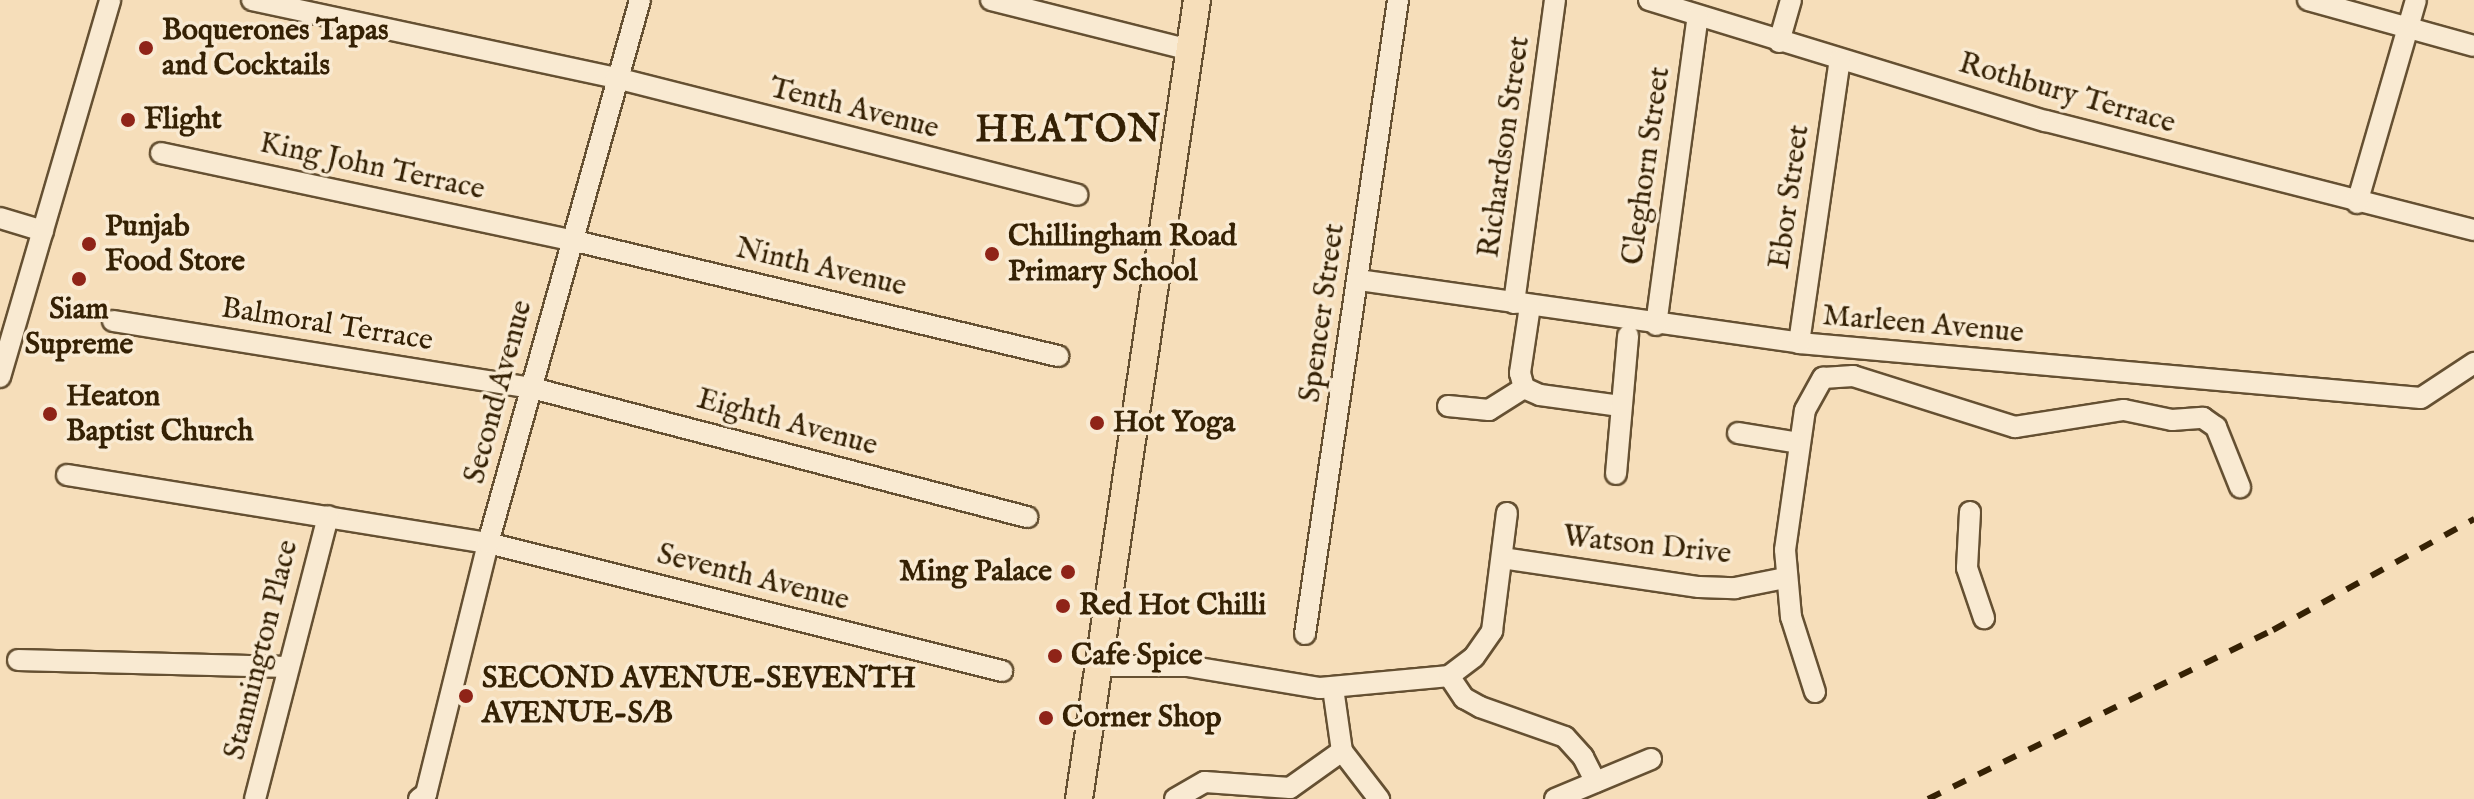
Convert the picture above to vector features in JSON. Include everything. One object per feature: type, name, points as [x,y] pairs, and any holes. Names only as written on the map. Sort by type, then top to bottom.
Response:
[{"type":"main road","points":[[1079,799],[1197,0]]},
{"type":"street","points":[[0,377],[110,0]]},
{"type":"street","name":"Tenth Avenue","points":[[252,0],[616,78],[1077,195]]},
{"type":"street","name":"Second Avenue","points":[[419,799],[426,794],[488,543],[640,0]]},
{"type":"street","points":[[991,0],[1190,50]]},
{"type":"street","name":"Spencer Street","points":[[1305,634],[1398,0]]},
{"type":"street","name":"Richardson Street","points":[[1524,388],[1520,373],[1522,304],[1555,0]]},
{"type":"street","name":"Rothbury Terrace","points":[[1649,0],[1840,60],[2357,203],[2474,230]]},
{"type":"street","points":[[1779,42],[1791,0]]},
{"type":"street","points":[[2308,0],[2474,46]]},
{"type":"street","points":[[2357,203],[2416,0]]},
{"type":"street","name":"Cleghorn Street","points":[[1656,325],[1698,16]]},
{"type":"street","name":"Ebor Street","points":[[1799,343],[1840,60]]},
{"type":"street","name":"King John Terrace","points":[[161,153],[571,240]]},
{"type":"street","points":[[0,218],[43,231]]},
{"type":"street","name":"Ninth Avenue","points":[[571,240],[1058,356]]},
{"type":"street","name":"Marleen Avenue","points":[[1359,280],[1656,325],[1799,343],[2421,398],[2474,363]]},
{"type":"street","name":"Balmoral Terrace","points":[[113,321],[532,388]]},
{"type":"street","points":[[1616,474],[1628,336]]},
{"type":"street","points":[[1815,692],[1796,640],[1785,578],[1786,522],[1799,443],[1813,388],[1823,378],[1844,374],[2015,427],[2124,410],[2172,420],[2203,418],[2219,433],[2240,487]]},
{"type":"street","name":"Eighth Avenue","points":[[532,388],[1027,517]]},
{"type":"street","points":[[1448,406],[1489,410],[1524,388],[1540,395],[1620,406]]},
{"type":"street","points":[[1738,433],[1799,443]]},
{"type":"street","name":"Seventh Avenue","points":[[67,475],[488,543],[1002,671]]},
{"type":"street","points":[[1970,512],[1967,568],[1984,618]]},
{"type":"street","points":[[1100,666],[1187,666],[1333,688],[1449,676],[1474,657],[1492,631],[1507,513]]},
{"type":"street","name":"Stannington Place","points":[[255,799],[328,516]]},
{"type":"street","name":"Watson Drive","points":[[1502,558],[1699,587],[1735,588],[1785,578]]},
{"type":"street","points":[[18,660],[288,667]]},
{"type":"street","points":[[1449,676],[1464,698],[1480,707],[1565,737],[1596,782]]},
{"type":"street","points":[[1333,688],[1342,751],[1379,799]]},
{"type":"street","points":[[1175,799],[1205,782],[1290,788],[1342,751]]},
{"type":"street","points":[[1555,799],[1651,759]]},
{"type":"railway","points":[[1928,799],[2273,630],[2474,519]]},
{"type":"place","name":"Boquerones Tapas and Cocktails","points":[[146,48]]},
{"type":"place","name":"Flight","points":[[128,120]]},
{"type":"place","name":"Punjab Food Store","points":[[89,244]]},
{"type":"place","name":"Chillingham Road Primary School","points":[[992,254]]},
{"type":"place","name":"Siam Supreme","points":[[79,279]]},
{"type":"place","name":"Heaton Baptist Church","points":[[50,414]]},
{"type":"place","name":"Hot Yoga","points":[[1097,423]]},
{"type":"place","name":"Ming Palace","points":[[1068,572]]},
{"type":"place","name":"Red Hot Chilli","points":[[1063,606]]},
{"type":"place","name":"Cafe Spice","points":[[1055,656]]},
{"type":"place","name":"SECOND AVENUE-SEVENTH AVENUE-S/B","points":[[466,696]]},
{"type":"place","name":"Corner Shop","points":[[1046,718]]},
{"type":"district","name":"HEATON","points":[[1069,132]]}]
